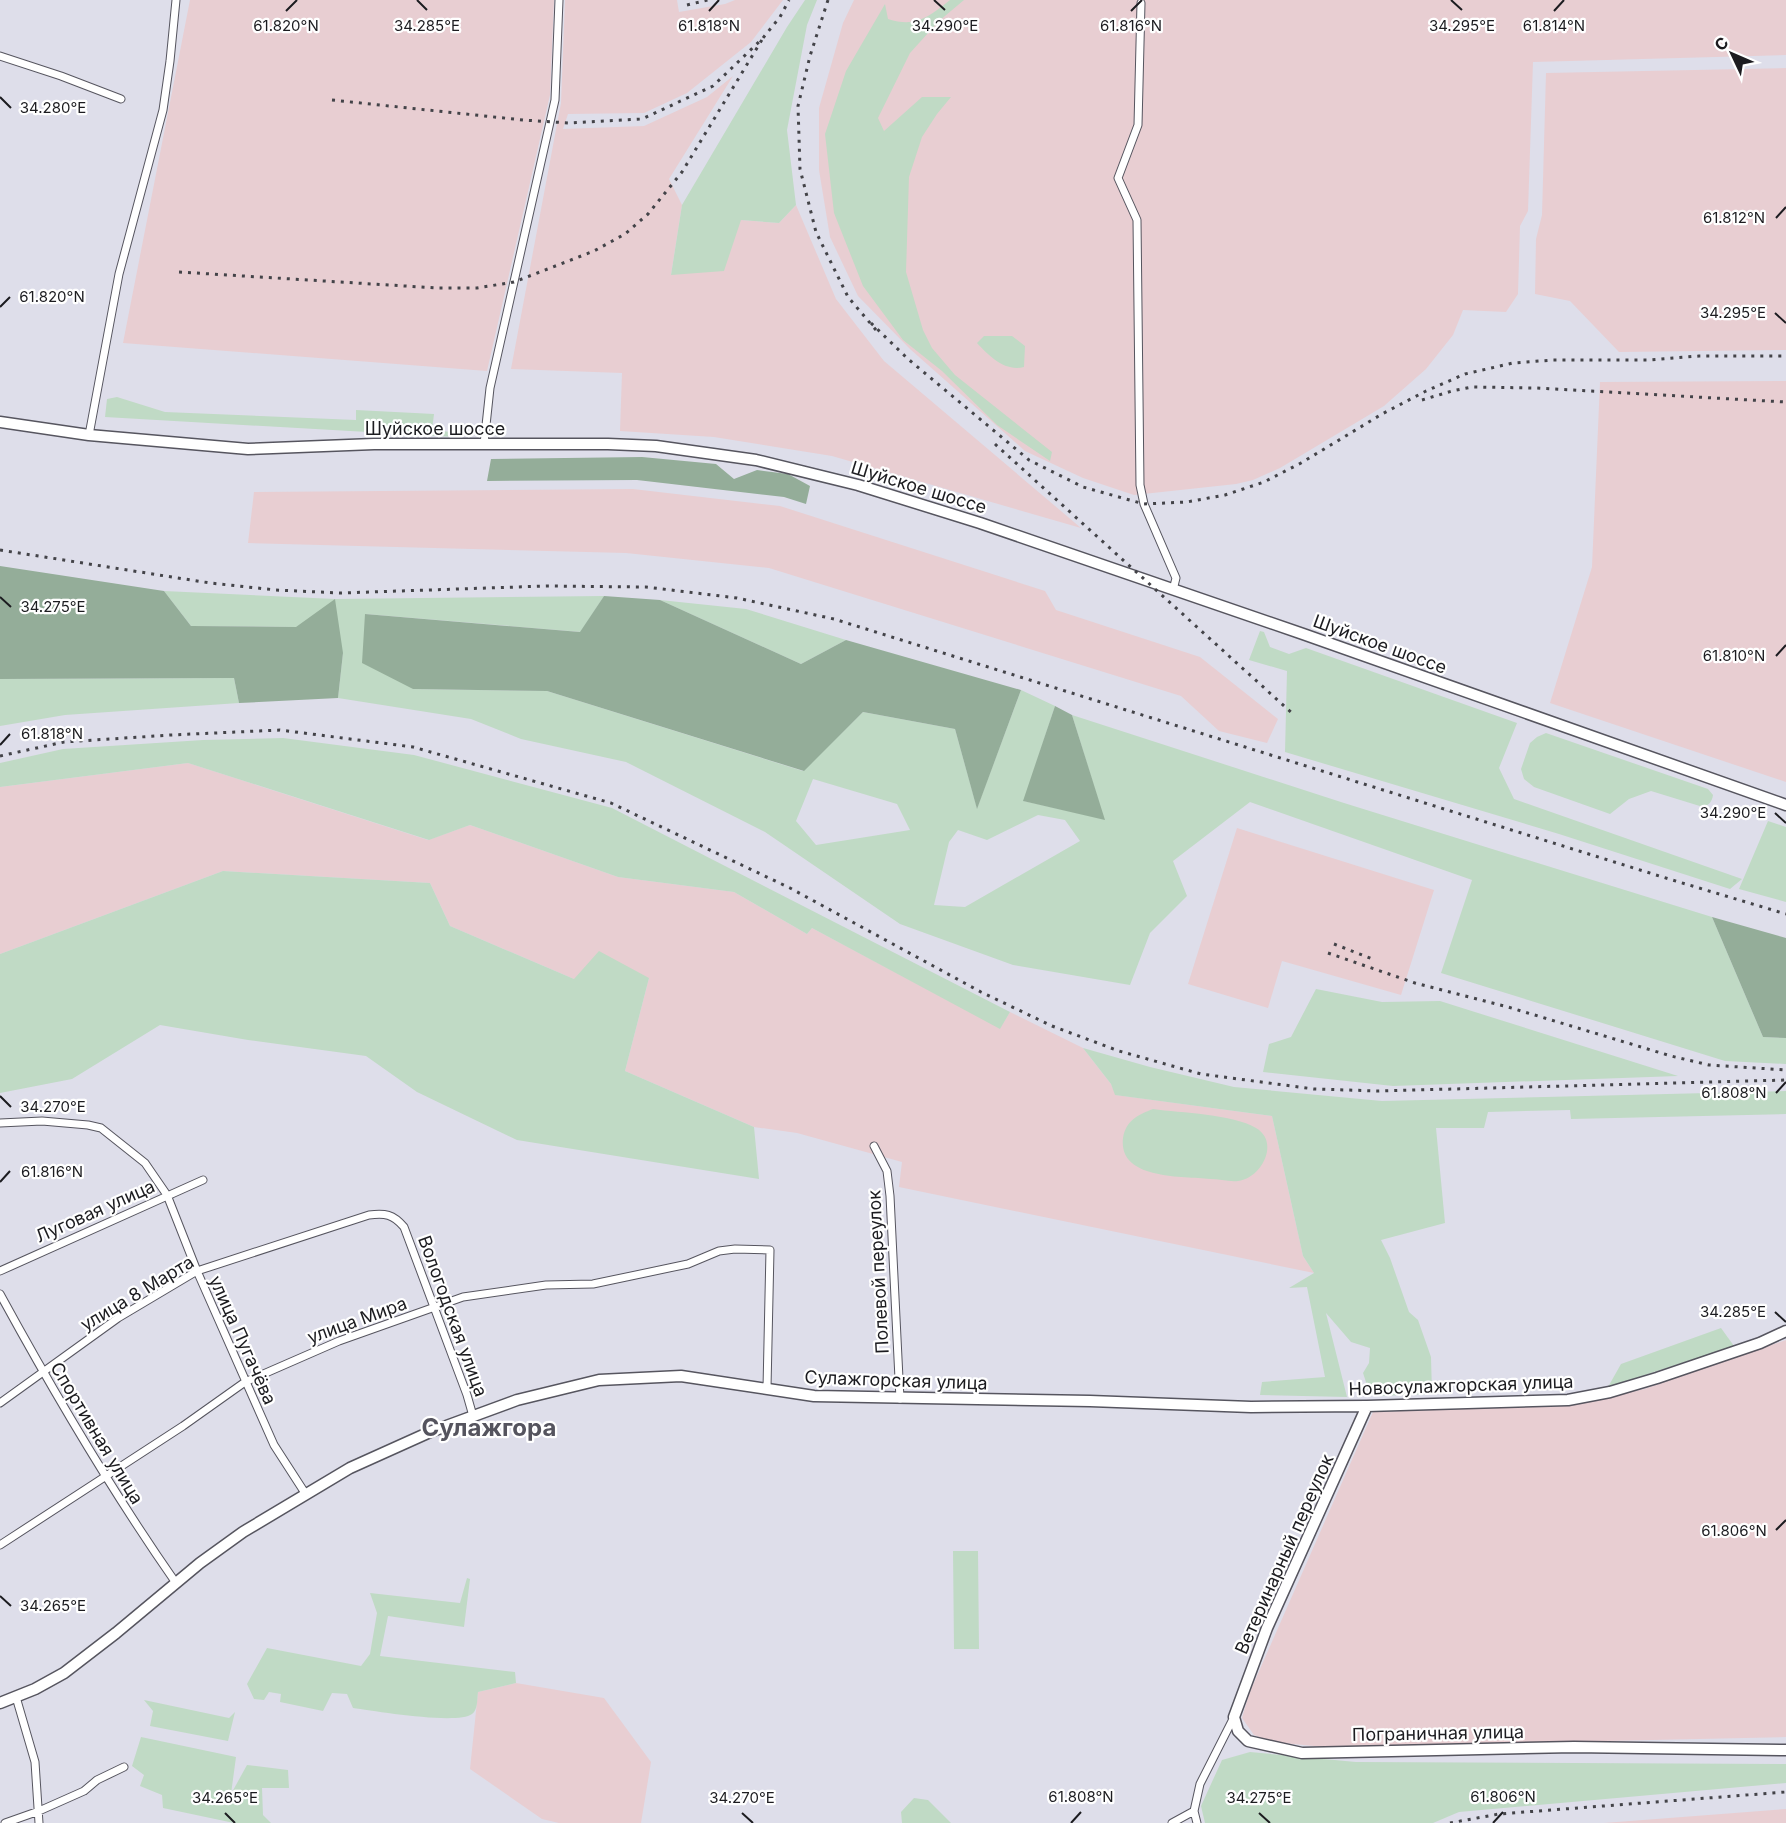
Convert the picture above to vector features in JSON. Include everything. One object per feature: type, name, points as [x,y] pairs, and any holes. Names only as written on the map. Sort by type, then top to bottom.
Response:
[{"type":"main road","name":"Шуйское шоссе","points":[[0,422],[89,435],[248,449],[374,444],[608,444],[656,446],[756,460],[858,485],[980,523],[1786,805]]},
{"type":"main road","name":"Новосулажгорская улица","points":[[1234,1406],[1367,1406],[1568,1400],[1610,1392],[1657,1378],[1760,1343],[1786,1331]]},
{"type":"main road","name":"Сулажгорская улица","points":[[0,1703],[35,1689],[64,1673],[243,1532],[304,1493],[350,1468],[392,1448],[517,1400],[599,1380],[681,1376],[814,1396],[1234,1406]]},
{"type":"main road","name":"Ветеринарный переулок","points":[[1234,1717],[1267,1628],[1367,1406]]},
{"type":"main road","name":"Пограничная улица","points":[[1234,1717],[1238,1731],[1248,1741],[1302,1753],[1574,1747],[1786,1750]]},
{"type":"street","points":[[89,435],[120,274],[163,110],[176,0]]},
{"type":"street","points":[[484,444],[490,388],[555,100],[559,0]]},
{"type":"street","points":[[1141,3],[1138,125],[1118,178],[1137,220],[1140,485],[1144,504],[1176,578],[1173,590]]},
{"type":"street","points":[[0,56],[121,99]]},
{"type":"street","name":"улица Пугачёва","points":[[0,1123],[42,1121],[101,1128],[145,1163],[167,1196],[196,1271],[274,1445],[304,1493]]},
{"type":"street","name":"Полевой переулок","points":[[874,1146],[887,1171],[890,1196],[900,1399]]},
{"type":"street","name":"Луговая улица","points":[[0,1271],[203,1180]]},
{"type":"street","name":"улица 8 Марта","points":[[0,1403],[118,1318],[196,1271],[369,1215],[380,1213],[396,1218],[404,1227]]},
{"type":"street","name":"Вологодская улица","points":[[404,1227],[473,1416]]},
{"type":"street","name":"улица Мира","points":[[0,1545],[183,1426],[245,1382],[339,1341],[463,1297],[546,1285],[593,1284],[687,1264],[719,1251],[770,1250],[767,1389]]},
{"type":"street","name":"Спортивная улица","points":[[0,1294],[42,1373],[132,1519],[176,1583]]},
{"type":"street","points":[[16,1696],[35,1762],[39,1823]]},
{"type":"street","points":[[1197,1823],[1194,1811],[1200,1784],[1234,1717]]},
{"type":"street","points":[[5,1823],[84,1791],[97,1780],[124,1767]]},
{"type":"street","points":[[1172,1823],[1194,1811]]},
{"type":"shaded area","points":[[190,0],[554,0],[550,95],[487,371],[123,343]]},
{"type":"shaded area","points":[[565,0],[677,0],[679,12],[725,4],[735,0],[783,0],[751,42],[687,93],[644,113],[568,114],[563,129],[644,126],[707,97],[733,76],[669,179],[682,205],[671,275],[741,220],[779,223],[796,205],[836,299],[884,361],[1081,528],[832,456],[714,437],[620,431],[622,373],[511,369],[561,103]]},
{"type":"shaded area","points":[[854,0],[1786,0],[1786,55],[1533,62],[1528,211],[1520,226],[1518,294],[1506,312],[1463,310],[1453,335],[1426,369],[1384,406],[1280,468],[1253,480],[1236,484],[1134,495],[1083,478],[1025,451],[910,349],[858,296],[830,237],[819,170],[819,108],[843,23]]},
{"type":"shaded area","points":[[1786,68],[1786,350],[1619,352],[1570,301],[1535,294],[1536,239],[1542,215],[1546,73]]},
{"type":"shaded area","points":[[1786,381],[1786,782],[1550,703],[1592,567],[1600,382]]},
{"type":"shaded area","points":[[633,489],[780,506],[1045,591],[1056,610],[1200,657],[1278,719],[1267,743],[1219,731],[1181,696],[769,568],[626,553],[248,543],[254,492]]},
{"type":"shaded area","points":[[188,763],[428,840],[470,825],[618,877],[734,892],[807,934],[812,928],[1000,1028],[1010,1012],[1083,1048],[1111,1084],[1116,1095],[1272,1116],[1303,1256],[1314,1273],[899,1187],[902,1162],[797,1133],[754,1127],[625,1071],[649,978],[574,979],[450,926],[430,883],[223,871],[0,954],[0,787]]},
{"type":"shaded area","points":[[1237,828],[1434,890],[1401,995],[1282,961],[1268,1008],[1188,984]]},
{"type":"shaded area","points":[[1786,1340],[1786,1737],[1324,1747],[1273,1742],[1254,1735],[1242,1718],[1249,1694],[1373,1412],[1572,1405],[1644,1389]]},
{"type":"shaded area","points":[[516,1683],[604,1698],[651,1762],[641,1823],[559,1823],[542,1819],[470,1769],[478,1692]]},
{"type":"shaded area","points":[[1786,1809],[1786,1823],[1604,1823]]},
{"type":"green space","points":[[805,0],[817,0],[807,25],[787,130],[796,205],[779,223],[741,220],[724,271],[671,275],[682,205]]},
{"type":"green space","points":[[950,0],[964,0],[939,21],[910,53],[878,118],[884,131],[922,97],[951,97],[922,137],[909,177],[906,272],[923,330],[932,348],[955,375],[1052,452],[1050,461],[997,425],[942,371],[903,340],[863,286],[834,213],[825,134],[846,71],[885,4],[888,19],[906,22],[928,16]]},
{"type":"green space","points":[[984,336],[1012,336],[1025,346],[1024,367],[1010,367],[992,358],[977,343]]},
{"type":"green space","points":[[117,397],[165,412],[356,420],[356,410],[434,414],[432,430],[460,433],[455,437],[105,417],[107,399]]},
{"type":"green space","points":[[642,457],[716,464],[734,479],[757,470],[788,474],[810,486],[806,504],[784,497],[637,480],[487,481],[491,459]]},
{"type":"green space","points":[[0,566],[164,591],[191,626],[296,627],[335,599],[343,653],[338,698],[239,703],[234,678],[0,679]]},
{"type":"green space","points":[[164,591],[335,599],[604,596],[581,632],[365,614],[413,689],[547,691],[803,771],[863,712],[955,729],[977,808],[1021,690],[1055,706],[1024,801],[1104,819],[1072,715],[1344,803],[1712,917],[1763,1037],[1786,1038],[1786,1064],[1725,1061],[1441,973],[1472,880],[1250,802],[1173,861],[1187,896],[1150,933],[1130,985],[1013,965],[900,924],[765,832],[626,762],[521,739],[471,719],[338,698],[343,653],[296,627],[191,626]],"holes":[[[813,779],[897,804],[910,830],[816,845],[796,821]],[[1038,815],[1065,820],[1080,841],[965,907],[934,905],[949,842],[958,830],[987,840]]]},
{"type":"green space","points":[[604,596],[660,600],[801,664],[846,640],[1021,690],[977,809],[955,729],[863,712],[804,771],[547,691],[413,689],[362,663],[365,614],[580,632]]},
{"type":"green space","points":[[660,600],[746,609],[846,640],[801,664]]},
{"type":"green space","points":[[1260,631],[1264,632],[1270,647],[1289,654],[1306,648],[1517,723],[1499,768],[1514,799],[1742,879],[1730,889],[1559,834],[1285,752],[1287,671],[1249,660]]},
{"type":"green space","points":[[234,678],[239,703],[65,715],[0,726],[0,679]]},
{"type":"green space","points":[[1055,706],[1072,715],[1105,820],[1023,801]]},
{"type":"green space","points":[[1546,733],[1708,789],[1713,795],[1712,800],[1703,807],[1651,791],[1629,799],[1610,814],[1534,787],[1524,779],[1521,769],[1530,743]]},
{"type":"green space","points":[[283,738],[414,755],[612,808],[1010,1012],[1000,1029],[812,928],[807,934],[734,892],[618,877],[470,825],[429,840],[188,763],[0,787],[0,763],[63,749],[203,740]]},
{"type":"green space","points":[[1768,821],[1786,827],[1786,902],[1739,889]]},
{"type":"green space","points":[[223,871],[430,883],[450,926],[574,979],[599,951],[649,978],[625,1071],[754,1127],[759,1179],[517,1140],[417,1092],[366,1056],[160,1025],[72,1079],[0,1093],[0,954]]},
{"type":"green space","points":[[1712,917],[1786,938],[1786,1038],[1763,1037]]},
{"type":"green space","points":[[1316,989],[1382,1002],[1440,1001],[1678,1076],[1393,1086],[1263,1072],[1269,1044],[1291,1037]]},
{"type":"green space","points":[[1083,1048],[1234,1087],[1382,1101],[1786,1091],[1786,1114],[1571,1119],[1570,1110],[1488,1112],[1484,1128],[1436,1128],[1445,1223],[1381,1240],[1390,1258],[1409,1312],[1418,1320],[1431,1357],[1432,1394],[1375,1396],[1367,1385],[1363,1373],[1369,1363],[1370,1348],[1351,1342],[1326,1313],[1347,1397],[1260,1395],[1262,1382],[1325,1377],[1307,1287],[1289,1288],[1314,1273],[1303,1256],[1272,1116],[1115,1095],[1111,1084]]},
{"type":"green space","points":[[1153,1109],[1221,1117],[1246,1123],[1263,1134],[1267,1142],[1265,1159],[1254,1173],[1238,1181],[1169,1176],[1141,1169],[1131,1162],[1124,1152],[1123,1138],[1130,1122]]},
{"type":"green space","points":[[1721,1328],[1734,1346],[1608,1387],[1621,1364]]},
{"type":"green space","points":[[953,1551],[978,1551],[979,1649],[954,1649]]},
{"type":"green space","points":[[467,1578],[470,1579],[464,1627],[388,1616],[380,1656],[515,1672],[516,1683],[478,1692],[476,1707],[472,1714],[463,1717],[434,1718],[353,1708],[347,1694],[332,1693],[323,1711],[280,1702],[281,1694],[269,1692],[264,1700],[254,1699],[247,1684],[267,1648],[361,1666],[370,1654],[377,1613],[370,1593],[460,1603]]},
{"type":"green space","points":[[144,1700],[229,1718],[235,1712],[228,1741],[150,1726],[153,1711]]},
{"type":"green space","points":[[141,1737],[236,1757],[231,1794],[247,1765],[288,1770],[289,1788],[262,1788],[263,1815],[271,1823],[234,1823],[163,1808],[162,1795],[140,1786],[144,1775],[132,1766]]},
{"type":"green space","points":[[1250,1752],[1356,1762],[1786,1764],[1786,1783],[1459,1812],[1433,1823],[1205,1823],[1201,1806],[1222,1760]]},
{"type":"green space","points":[[914,1798],[928,1800],[951,1823],[902,1823],[901,1812]]},
{"type":"railway","points":[[687,5],[708,0]]},
{"type":"railway","points":[[332,100],[569,123],[642,119],[713,86],[763,38],[780,17],[789,0]]},
{"type":"railway","points":[[828,0],[810,56],[798,106],[800,169],[816,232],[848,297],[876,330]]},
{"type":"railway","points":[[179,272],[437,288],[477,288],[514,282],[594,251],[625,234],[648,214],[682,172],[763,38]]},
{"type":"railway","points":[[871,323],[908,359],[1029,460],[1083,487],[1144,504],[1187,502],[1225,495],[1264,482],[1301,463],[1382,414],[1465,374],[1513,363],[1553,360],[1786,356]]},
{"type":"railway","points":[[1422,400],[1472,387],[1536,388],[1786,402]]},
{"type":"railway","points":[[995,444],[1293,714]]},
{"type":"railway","points":[[0,550],[210,583],[276,590],[341,593],[546,586],[646,587],[737,598],[834,619],[1786,914]]},
{"type":"railway","points":[[0,756],[64,742],[280,730],[413,747],[611,803],[790,888],[981,992],[1052,1026],[1119,1051],[1201,1074],[1314,1089],[1379,1091],[1786,1080]]},
{"type":"railway","points":[[1334,944],[1375,960]]},
{"type":"railway","points":[[1328,953],[1415,983],[1508,1007],[1671,1056],[1709,1065],[1786,1070]]},
{"type":"railway","points":[[1450,1823],[1499,1814],[1786,1792]]},
{"type":"district","name":"Сулажгора","points":[[489,1427]]}]
